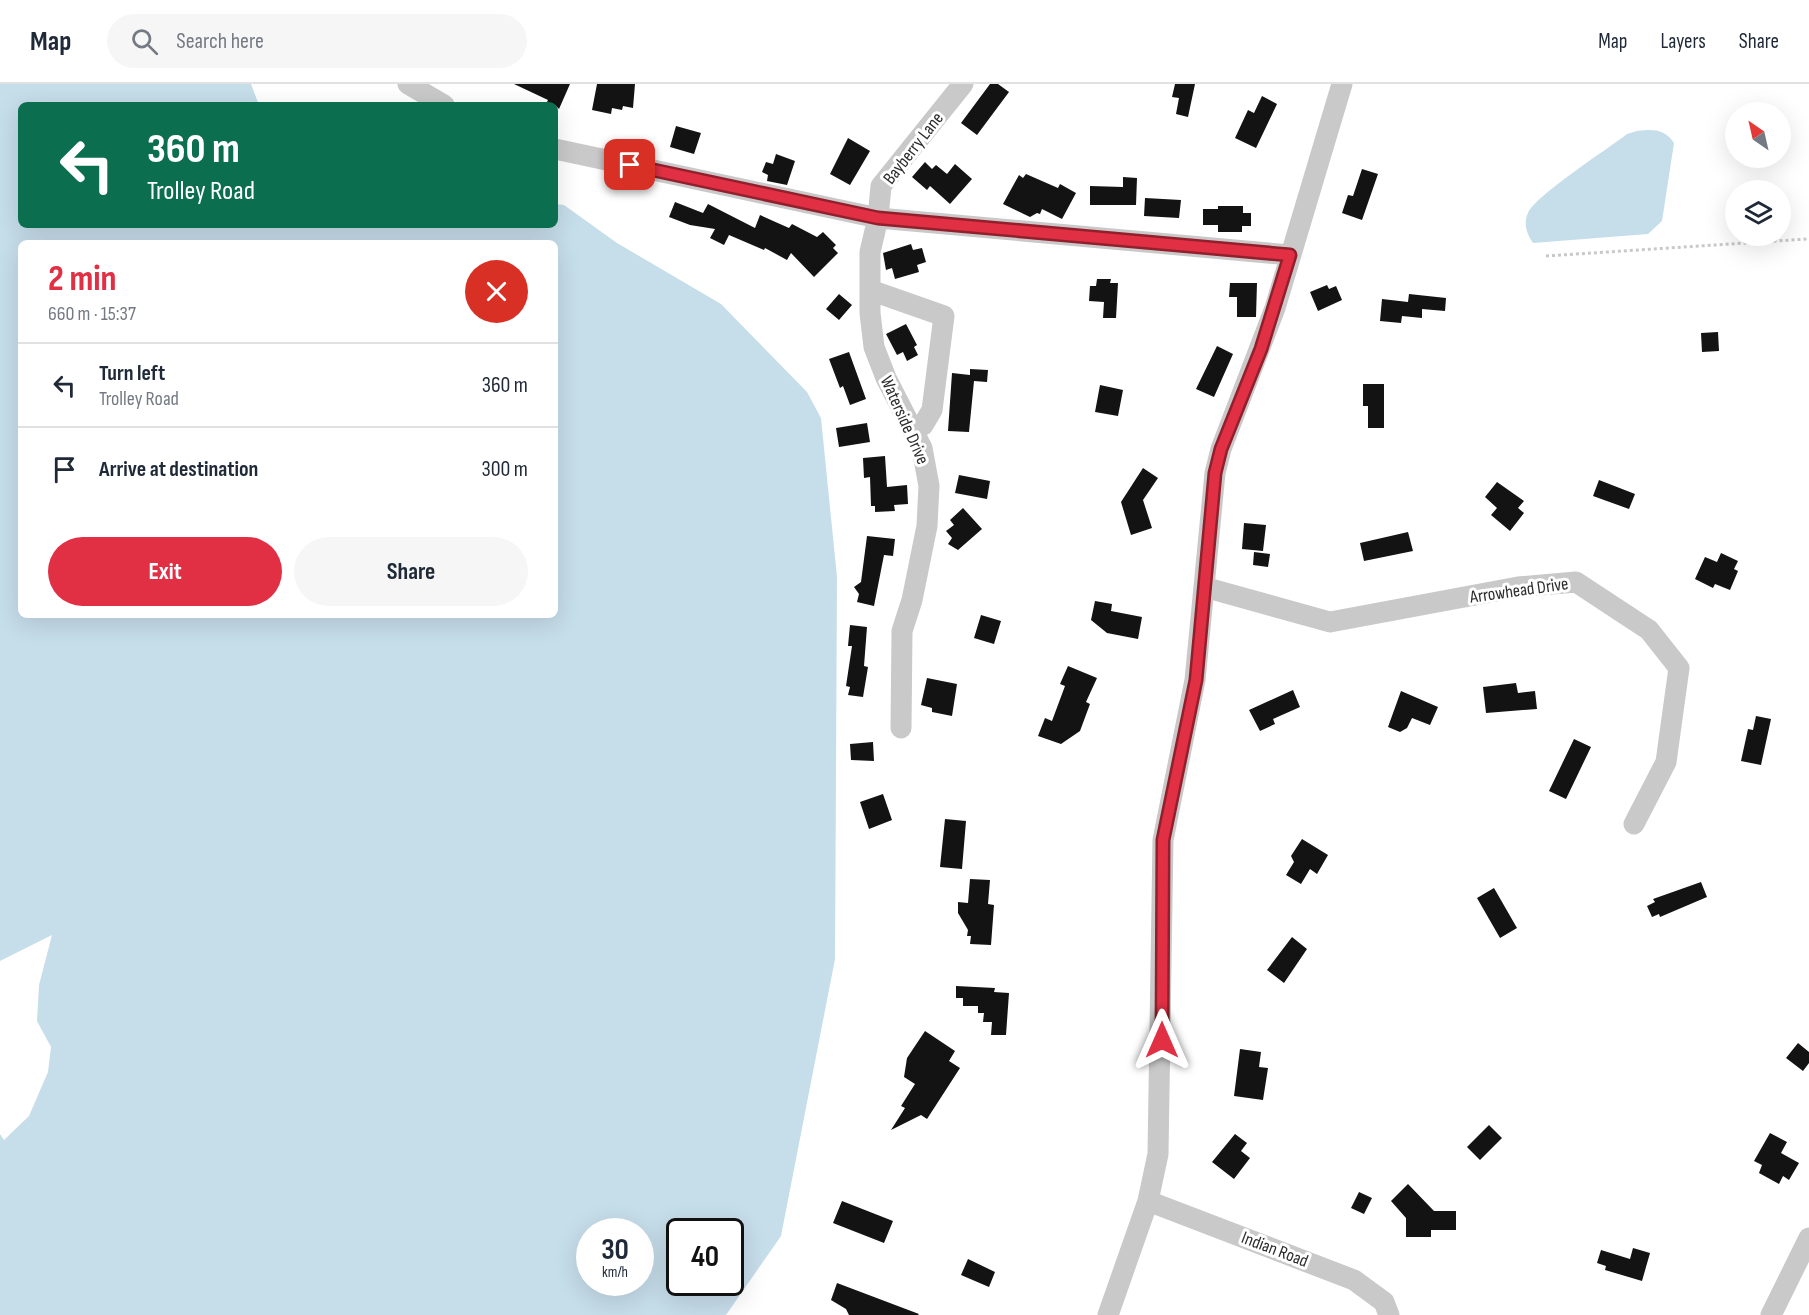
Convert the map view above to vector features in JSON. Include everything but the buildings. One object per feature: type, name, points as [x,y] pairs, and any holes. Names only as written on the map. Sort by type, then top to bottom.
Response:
[{"type":"street","points":[[408,84],[439,102]]},
{"type":"street","name":"Bayberry Lane","points":[[878,218],[881,186],[963,84]]},
{"type":"street","points":[[1108,1315],[1148,1201],[1158,1154],[1163,840],[1196,680],[1211,502],[1221,449],[1261,349],[1342,84]]},
{"type":"street","points":[[558,150],[878,218],[1290,255]]},
{"type":"street","name":"Waterside Drive","points":[[878,218],[870,252],[874,346],[886,378],[913,431],[927,466],[929,506],[912,600],[902,631],[901,728]]},
{"type":"street","points":[[870,290],[944,316],[932,410],[929,418],[913,431]]},
{"type":"street","name":"Arrowhead Drive","points":[[1204,587],[1330,622],[1518,587],[1576,582],[1648,630],[1679,668],[1666,762],[1634,824]]},
{"type":"street","name":"Indian Road","points":[[1148,1201],[1354,1280],[1384,1302],[1389,1315]]},
{"type":"street","points":[[1772,1315],[1809,1238]]},
{"type":"path","points":[[1546,256],[1807,239]]},
{"type":"water","points":[[0,84],[251,84],[258,102],[18,102],[18,228],[558,228],[558,204],[564,205],[617,243],[721,304],[807,392],[821,418],[837,577],[835,959],[781,1236],[744,1289],[744,1218],[666,1218],[666,1296],[739,1296],[726,1315],[0,1315],[0,1134],[4,1140],[29,1116],[48,1072],[51,1047],[37,1021],[39,985],[52,935],[0,961]]},
{"type":"water","points":[[1637,131],[1658,131],[1667,135],[1674,143],[1662,221],[1648,234],[1533,243],[1527,232],[1526,221],[1534,205],[1589,161],[1627,134]]},
{"type":"route","points":[[630,165],[878,218],[1290,255],[1261,349],[1221,449],[1215,473],[1196,680],[1172,786],[1163,840],[1162,1040]]}]
